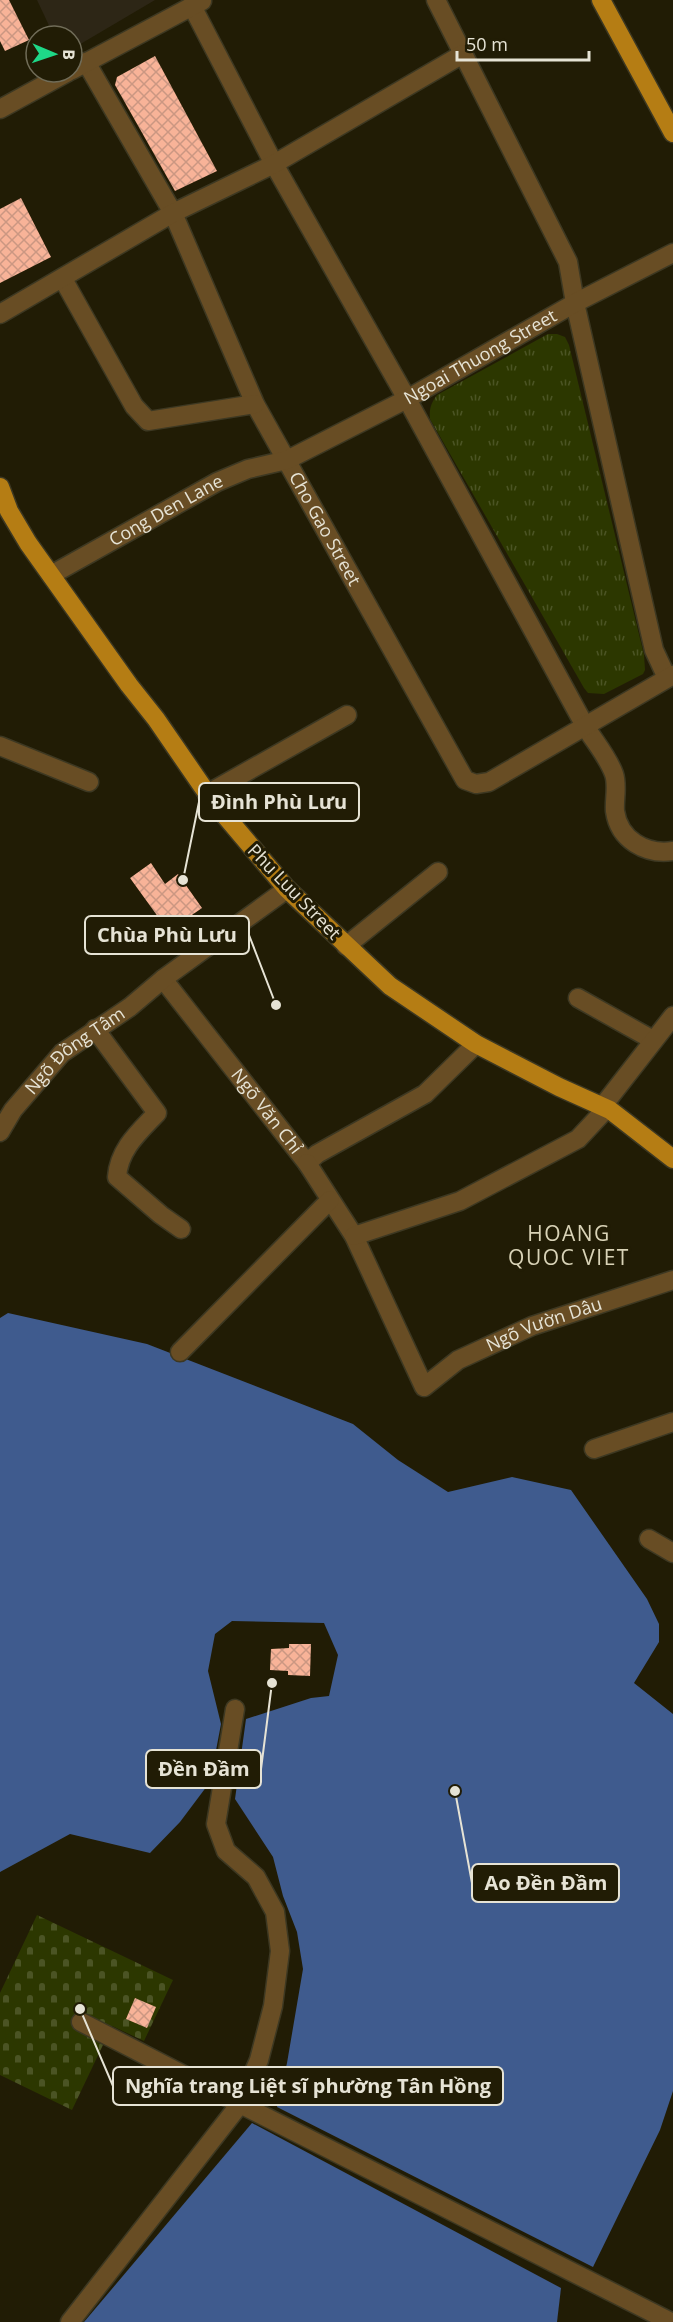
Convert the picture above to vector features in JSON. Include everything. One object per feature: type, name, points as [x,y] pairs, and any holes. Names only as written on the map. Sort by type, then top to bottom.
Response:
[{"type":"main road","points":[[601,0],[673,133]]},
{"type":"main road","name":"Phu Luu Street","points":[[0,487],[14,519],[129,685],[156,719],[207,794],[256,855],[287,889],[390,986],[476,1044],[604,1108],[673,1159]]},
{"type":"street","points":[[436,0],[568,262],[654,650],[670,677]]},
{"type":"street","points":[[84,63],[198,3],[274,164],[407,399],[585,726],[613,771],[616,780],[615,811],[620,826],[637,845],[649,851],[673,851]]},
{"type":"street","points":[[0,314],[173,213],[274,164],[463,54]]},
{"type":"street","name":"Cho Gao Street","points":[[84,74],[173,213],[255,404],[465,780],[476,784],[489,782],[670,677]]},
{"type":"street","points":[[0,109],[46,84]]},
{"type":"street","name":"Ngoai Thuong Street","points":[[287,460],[407,399],[576,303],[673,253]]},
{"type":"street","points":[[63,279],[134,406],[148,421],[255,404]]},
{"type":"street","name":"Cong Den Lane","points":[[51,575],[217,483],[248,469],[287,460]]},
{"type":"street","points":[[207,794],[346,715]]},
{"type":"street","points":[[0,746],[89,782]]},
{"type":"street","points":[[346,946],[438,872]]},
{"type":"street","name":"Ngõ Đồng Tâm","points":[[0,1132],[13,1110],[34,1083],[62,1053],[130,1007],[163,979],[287,889]]},
{"type":"street","name":"Ngõ Văn Chỉ","points":[[163,979],[307,1163],[317,1154],[425,1094],[476,1044]]},
{"type":"street","points":[[578,998],[653,1040]]},
{"type":"street","points":[[307,1163],[354,1236],[460,1201],[578,1139],[673,1016]]},
{"type":"street","points":[[95,1029],[158,1113],[128,1144],[118,1165],[117,1177],[181,1229]]},
{"type":"street","points":[[180,1352],[330,1200]]},
{"type":"street","name":"Ngõ Vườn Dâu","points":[[354,1236],[424,1386],[458,1360],[532,1326],[673,1280]]},
{"type":"street","points":[[594,1449],[673,1422]]},
{"type":"street","points":[[649,1539],[673,1553]]},
{"type":"street","points":[[70,2322],[240,2104],[259,2060],[273,2006],[280,1951],[275,1912],[256,1877],[226,1851],[216,1824],[235,1709]]},
{"type":"street","points":[[81,2022],[671,2322]]},
{"type":"shaded area","points":[[37,0],[155,0],[84,42],[84,24],[48,24]]},
{"type":"green space","points":[[548,334],[565,337],[569,345],[644,655],[643,674],[604,694],[588,693],[584,688],[430,419],[431,406],[437,395]]},
{"type":"green space","points":[[37,1915],[173,1980],[144,2041],[112,2026],[72,2110],[0,2075],[0,1993]]},
{"type":"water","points":[[8,1313],[147,1344],[353,1424],[398,1460],[448,1492],[512,1477],[571,1490],[647,1599],[659,1624],[659,1642],[634,1683],[673,1714],[673,2091],[660,2130],[593,2267],[277,2107],[303,1969],[297,1932],[283,1896],[273,1857],[235,1799],[246,1719],[311,1698],[329,1696],[338,1655],[324,1623],[232,1621],[215,1634],[208,1671],[221,1724],[210,1782],[180,1822],[150,1853],[70,1834],[0,1872],[0,1318]]},
{"type":"water","points":[[252,2123],[561,2288],[557,2322],[84,2322]]},
{"type":"building","points":[[0,0],[9,0],[24,30],[24,42],[5,51],[0,41]]},
{"type":"building","points":[[155,56],[217,171],[175,191],[115,85],[117,77]]},
{"type":"building","points":[[21,198],[51,257],[0,283],[0,209]]},
{"type":"building","points":[[151,863],[165,884],[178,874],[202,908],[189,917],[202,936],[182,950],[130,878]]},
{"type":"building","points":[[289,1644],[311,1644],[310,1676],[288,1675],[288,1671],[270,1670],[271,1649],[289,1648]]},
{"type":"building","points":[[135,1998],[156,2007],[147,2028],[126,2019]]},
{"type":"place","name":"Đình Phù Lưu","points":[[183,880]]},
{"type":"place","name":"Chùa Phù Lưu","points":[[276,1005]]},
{"type":"place","name":"Đền Đầm","points":[[272,1683]]},
{"type":"place","name":"Ao Đền Đầm","points":[[455,1791]]},
{"type":"place","name":"Nghĩa trang Liệt sĩ phường Tân Hồng","points":[[80,2009]]},
{"type":"district","name":"HOANG QUOC VIET","points":[[569,1246]]}]
